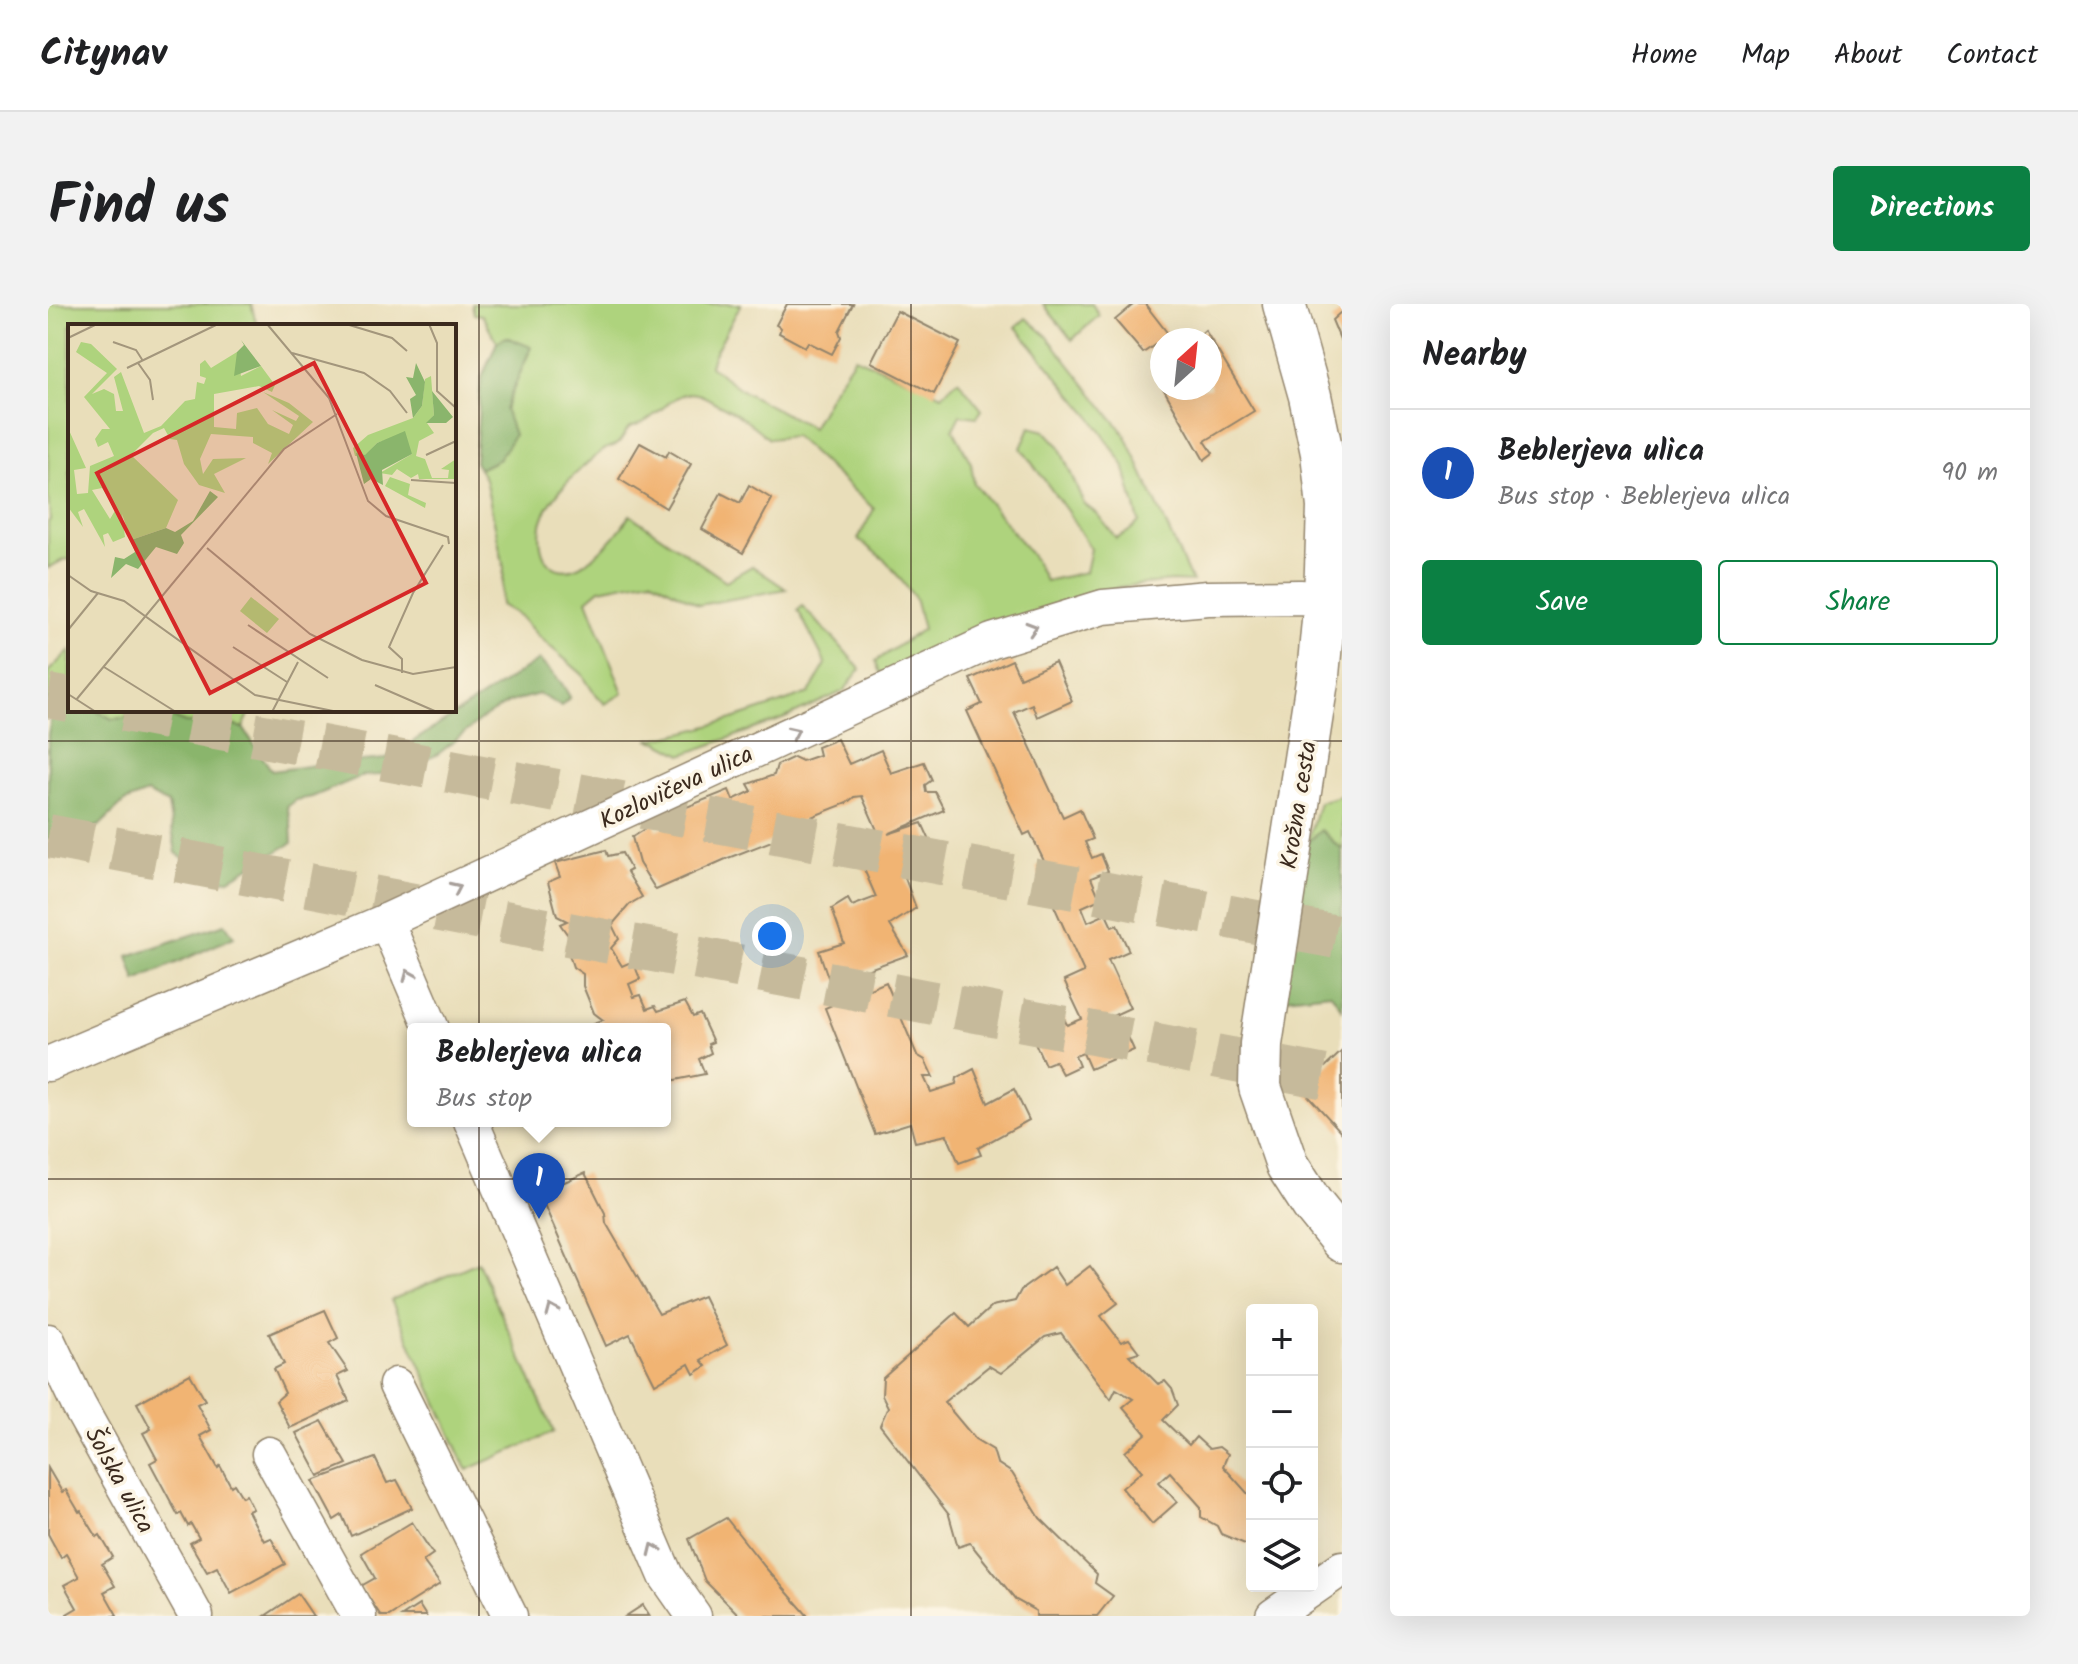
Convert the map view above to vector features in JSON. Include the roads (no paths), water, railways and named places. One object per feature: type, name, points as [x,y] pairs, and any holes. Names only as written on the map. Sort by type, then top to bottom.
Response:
[{"type":"street","name":"Krožna cesta","points":[[1284,304],[1310,396],[1322,453],[1328,507],[1325,599],[1318,675],[1261,1044],[1260,1087],[1287,1165],[1312,1204],[1342,1241]]},
{"type":"street","name":"Kozlovičeva ulica","points":[[48,1064],[386,921],[992,641],[1103,607],[1208,598],[1325,599]]},
{"type":"street","points":[[386,921],[429,1023]]},
{"type":"street","points":[[474,1127],[666,1576],[694,1616]]},
{"type":"street","name":"Šolska ulica","points":[[48,1341],[79,1406],[196,1616]]},
{"type":"street","points":[[396,1385],[510,1616]]},
{"type":"street","points":[[269,1454],[359,1616]]},
{"type":"street","points":[[1273,1616],[1342,1568]]},
{"type":"tunnel","points":[[48,696],[68,700]]},
{"type":"tunnel","points":[[135,712],[1342,938]]},
{"type":"tunnel","points":[[48,836],[1342,1080]]},
{"type":"place","name":"Beblerjeva ulica","points":[[539,1219]]}]
